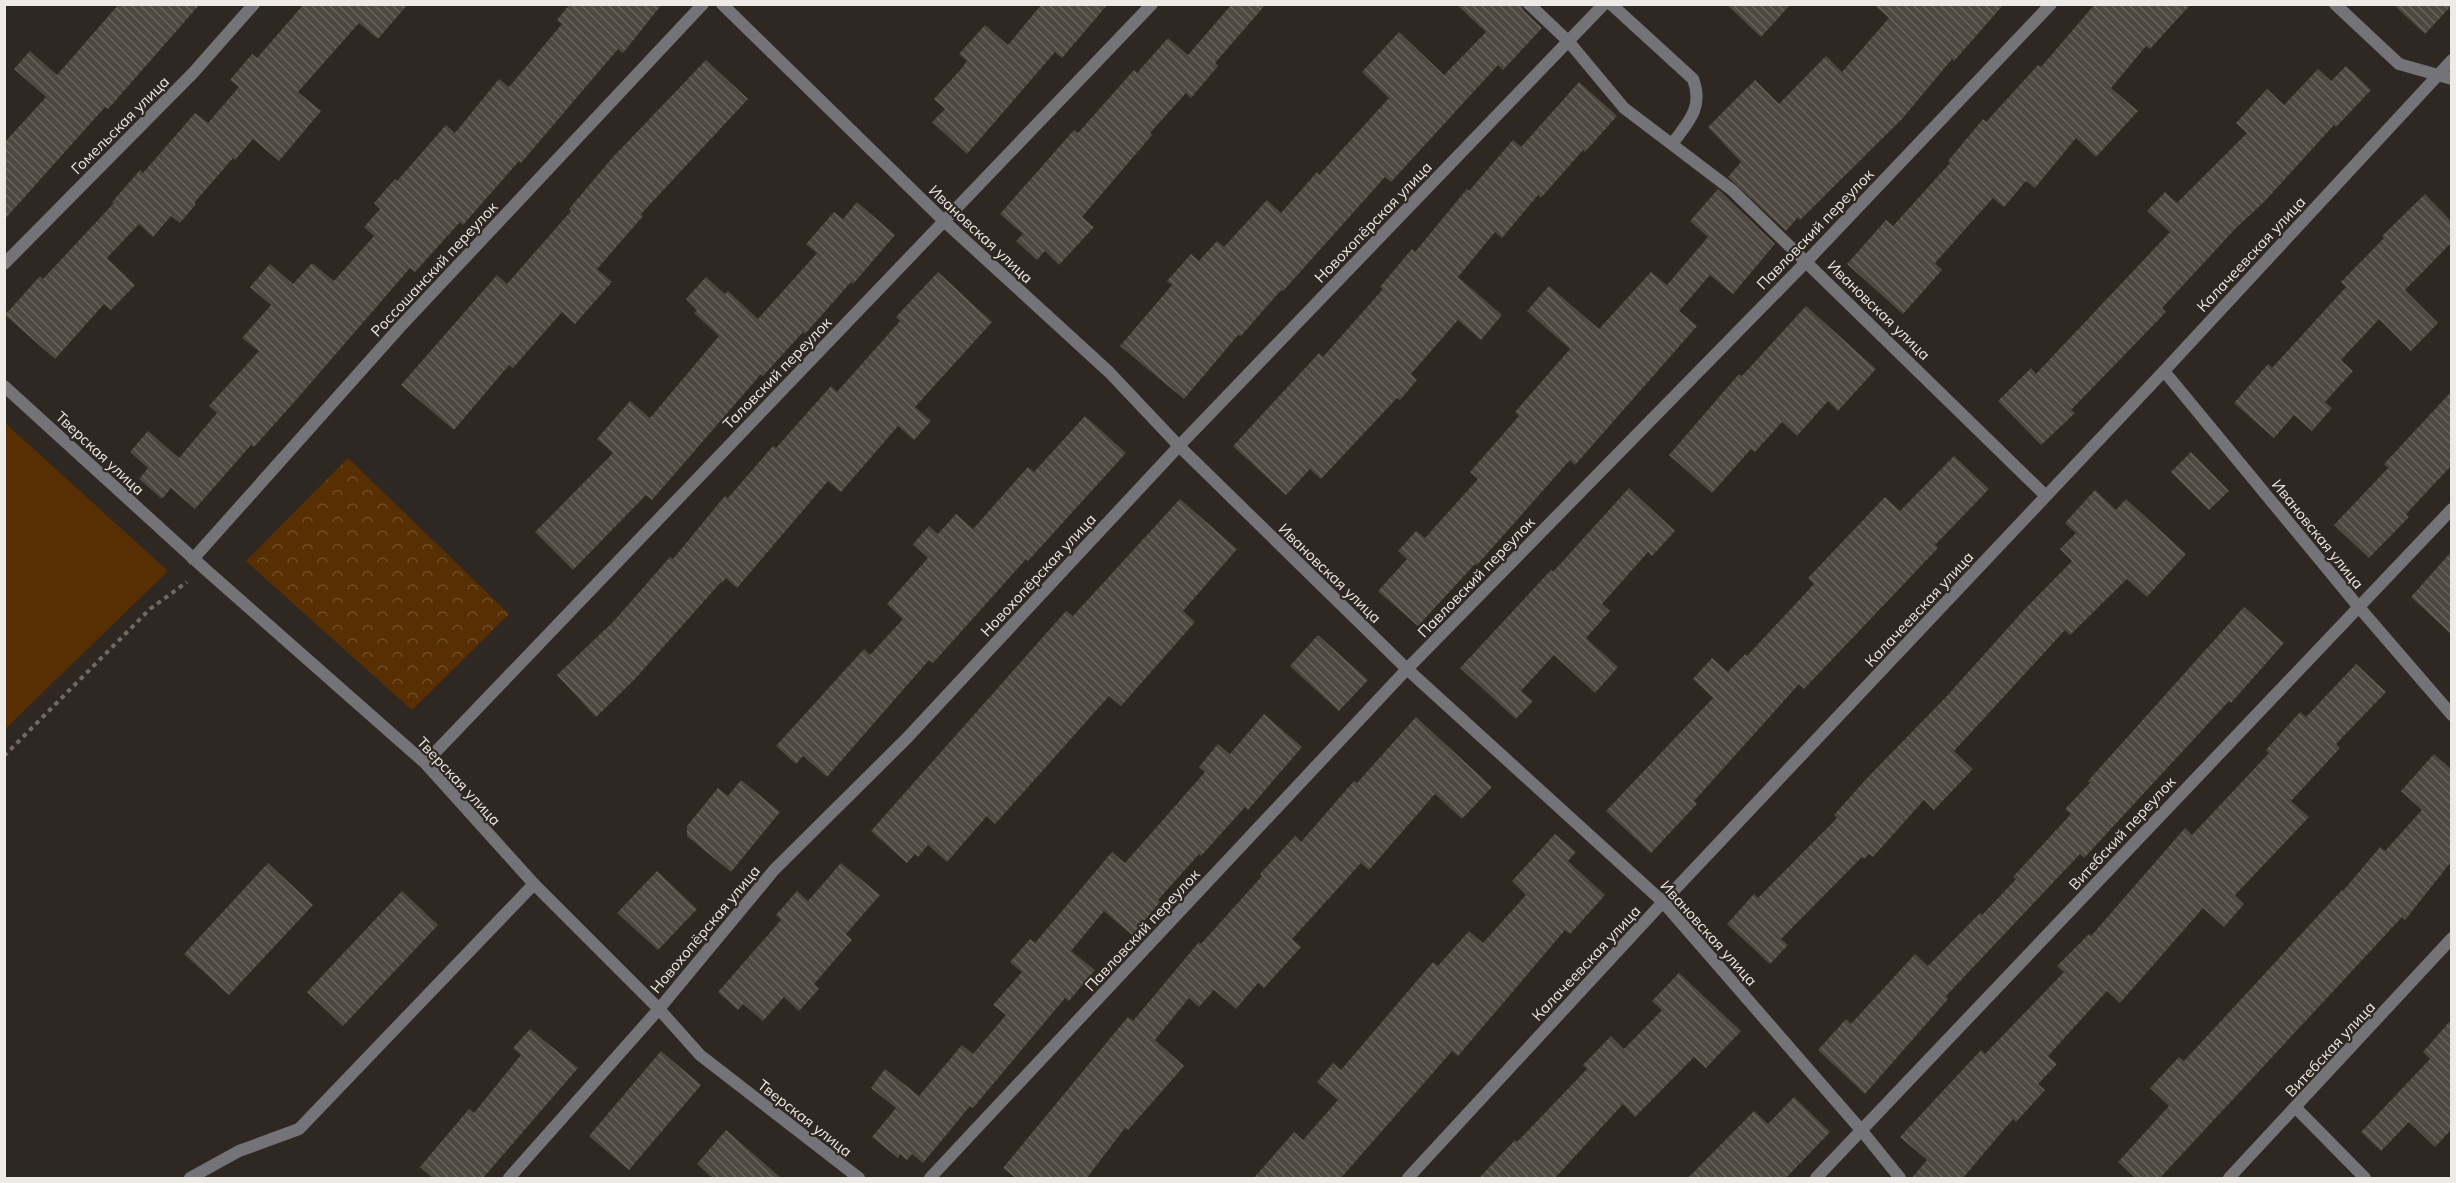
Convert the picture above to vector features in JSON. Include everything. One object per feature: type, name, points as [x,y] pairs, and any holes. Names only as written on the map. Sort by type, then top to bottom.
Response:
[{"type":"street","name":"Гомельская улица","points":[[4,264],[193,73],[254,4]]},
{"type":"street","name":"Россошанский переулок","points":[[193,559],[400,327],[703,4]]},
{"type":"street","name":"Ивановская улица","points":[[722,4],[944,221],[1109,372],[1179,446],[1407,669],[1663,902],[1862,1131],[1900,1179]]},
{"type":"street","name":"Таловский переулок","points":[[425,763],[1152,4]]},
{"type":"street","name":"Ивановская улица","points":[[1529,4],[1569,42],[1624,108],[1732,190],[2046,496]]},
{"type":"street","name":"Новохопёрская улица","points":[[509,1179],[659,1009],[774,870],[908,738],[1179,446],[1604,4]]},
{"type":"street","points":[[1611,4],[1693,79],[1698,93],[1693,115],[1672,144]]},
{"type":"street","name":"Павловский переулок","points":[[930,1179],[1407,669],[1807,261],[2051,4]]},
{"type":"street","points":[[2335,4],[2399,64],[2451,79]]},
{"type":"street","name":"Калачеевская улица","points":[[1408,1179],[1663,902],[2164,371],[2451,60]]},
{"type":"street","name":"Ивановская улица","points":[[2164,371],[2451,715]]},
{"type":"street","name":"Тверская улица","points":[[4,386],[193,559],[425,763],[534,884],[659,1009],[700,1055],[859,1179]]},
{"type":"street","name":"Витебский переулок","points":[[1816,1179],[2451,509]]},
{"type":"street","points":[[190,1179],[239,1151],[299,1129],[534,884]]},
{"type":"street","name":"Витебская улица","points":[[2229,1179],[2451,938]]},
{"type":"street","points":[[2296,1108],[2365,1179]]},
{"type":"path","points":[[4,756],[150,609],[205,569]]},
{"type":"green space","points":[[5,423],[168,571],[4,729]]},
{"type":"green space","points":[[348,458],[509,614],[412,710],[246,561]]},
{"type":"building","points":[[119,4],[200,4],[108,109],[105,107],[4,220],[4,143],[46,97],[14,69],[30,51],[57,75]]},
{"type":"building","points":[[304,4],[408,4],[378,39],[359,23],[298,92],[321,111],[279,161],[253,139],[235,160],[233,158],[180,223],[171,216],[153,237],[139,224],[107,258],[135,285],[111,310],[104,304],[55,359],[5,315],[40,276],[43,279],[114,203],[112,202],[140,170],[143,173],[195,113],[208,123],[239,87],[230,80],[252,54],[257,58]]},
{"type":"building","points":[[570,4],[662,4],[623,53],[618,49],[521,163],[519,161],[463,225],[460,222],[415,272],[410,268],[296,400],[254,447],[251,445],[195,509],[171,488],[162,499],[139,479],[148,468],[130,452],[148,431],[179,458],[217,413],[209,406],[259,351],[242,338],[271,305],[250,287],[270,264],[293,284],[312,263],[334,281],[374,236],[364,227],[380,209],[374,203],[395,179],[397,181],[446,125],[455,133],[499,79],[509,87],[562,24],[557,20]]},
{"type":"building","points":[[1042,4],[1108,4],[1062,58],[1055,52],[967,154],[932,122],[945,109],[934,99],[967,61],[959,54],[985,25],[1008,45]]},
{"type":"building","points":[[1232,4],[1266,4],[1215,63],[1218,66],[1191,98],[1186,93],[1150,133],[1152,135],[1082,217],[1094,227],[1059,265],[1045,251],[1037,260],[1016,241],[1023,234],[1000,214],[1074,130],[1078,133],[1134,70],[1137,73],[1168,38],[1188,55]]},
{"type":"building","points":[[1456,4],[1521,4],[1523,10],[1542,28],[1503,70],[1498,65],[1391,182],[1385,177],[1283,291],[1281,290],[1241,336],[1238,335],[1184,399],[1120,346],[1172,285],[1167,281],[1191,254],[1199,261],[1217,241],[1224,247],[1267,200],[1281,213],[1317,172],[1319,175],[1389,98],[1362,72],[1399,32],[1444,75],[1486,32]]},
{"type":"building","points":[[1726,4],[1791,4],[1761,37]]},
{"type":"building","points":[[1873,4],[2004,4],[1954,61],[1952,59],[1902,119],[1800,220],[1798,217],[1786,231],[1728,177],[1741,162],[1708,127],[1755,80],[1779,104],[1826,56],[1842,72],[1889,18]]},
{"type":"building","points":[[2095,4],[2191,4],[2150,49],[2146,46],[2111,88],[2138,111],[2096,157],[2076,138],[2035,188],[2026,181],[2004,207],[1993,198],[1935,263],[1942,270],[1903,314],[1847,264],[1886,220],[1893,226],[1950,163],[1948,161],[1983,119],[1986,122],[2038,65],[2041,67]]},
{"type":"building","points":[[2393,4],[2451,4],[2451,6],[2425,34]]},
{"type":"building","points":[[706,60],[748,99],[641,214],[643,216],[597,269],[612,282],[575,324],[562,312],[513,368],[509,365],[454,430],[401,385],[497,275],[507,284],[571,211],[569,209],[613,157]]},
{"type":"building","points":[[2346,66],[2371,90],[2336,127],[2334,125],[2265,201],[2235,229],[2162,308],[2166,312],[2071,410],[2075,413],[2041,445],[1998,401],[2031,368],[2036,374],[2170,232],[2147,211],[2165,192],[2177,203],[2247,133],[2236,123],[2267,89],[2284,105],[2318,69],[2331,81]]},
{"type":"building","points":[[1579,82],[1617,116],[1585,152],[1583,150],[1541,198],[1538,195],[1502,238],[1495,232],[1458,277],[1502,315],[1481,340],[1458,320],[1411,374],[1417,380],[1400,400],[1397,398],[1321,479],[1310,469],[1286,495],[1233,446],[1319,353],[1323,357],[1383,289],[1380,287],[1412,249],[1415,252],[1467,189],[1469,191],[1513,140],[1521,147]]},
{"type":"building","points":[[1718,189],[1775,244],[1733,294],[1710,275],[1679,311],[1697,326],[1575,465],[1570,460],[1477,565],[1475,564],[1418,626],[1378,591],[1407,559],[1398,551],[1416,531],[1425,538],[1478,479],[1470,472],[1519,416],[1515,412],[1570,349],[1527,311],[1549,286],[1599,329],[1651,272],[1667,285],[1708,237],[1690,221]]},
{"type":"building","points":[[2425,194],[2451,221],[2451,243],[2405,290],[2438,323],[2411,351],[2379,319],[2341,360],[2353,371],[2325,402],[2332,408],[2312,431],[2294,415],[2274,438],[2234,403],[2268,364],[2272,368],[2346,287],[2341,282],[2384,238],[2382,236]]},
{"type":"building","points":[[857,202],[895,235],[853,284],[851,282],[805,334],[803,332],[763,376],[761,374],[652,500],[646,495],[573,570],[535,532],[613,453],[597,439],[630,401],[650,418],[719,336],[694,313],[697,310],[686,299],[706,277],[725,294],[728,291],[758,319],[817,253],[806,244],[834,212],[843,219]]},
{"type":"building","points":[[938,272],[992,322],[915,407],[931,421],[914,440],[898,426],[841,492],[828,481],[737,588],[726,578],[721,582],[634,680],[596,717],[557,675],[613,622],[670,557],[673,559],[725,496],[728,498],[773,446],[776,448],[831,386],[837,392],[900,321],[896,317]]},
{"type":"building","points":[[1806,306],[1876,369],[1838,411],[1828,401],[1797,436],[1782,422],[1755,452],[1751,449],[1712,493],[1669,455],[1739,374],[1742,376]]},
{"type":"building","points":[[2451,392],[2451,466],[2406,514],[2409,517],[2369,558],[2334,525],[2388,468],[2384,464]]},
{"type":"building","points":[[1085,416],[1126,453],[1028,561],[1026,559],[933,663],[929,660],[827,777],[803,756],[796,764],[776,746],[864,649],[870,655],[903,619],[887,604],[928,558],[913,544],[929,526],[938,534],[956,514],[973,529],[1028,467],[1034,472]]},
{"type":"building","points":[[2191,452],[2229,491],[2209,510],[2171,472]]},
{"type":"building","points":[[1954,456],[1989,489],[1935,545],[1938,548],[1804,689],[1799,684],[1694,801],[1697,804],[1651,853],[1606,811],[1713,698],[1693,679],[1712,658],[1728,672],[1745,654],[1747,656],[1814,584],[1808,578],[1885,497],[1900,511]]},
{"type":"building","points":[[1629,488],[1675,531],[1652,556],[1648,552],[1602,604],[1610,611],[1586,638],[1618,667],[1595,693],[1554,655],[1521,691],[1533,701],[1516,719],[1460,668],[1551,570],[1553,572]]},
{"type":"building","points":[[2095,490],[2116,510],[2126,499],[2186,554],[2147,597],[2127,579],[2070,635],[2065,630],[1954,751],[1973,769],[1934,810],[1924,800],[1873,857],[1869,854],[1864,859],[1862,857],[1781,939],[1788,945],[1770,964],[1727,924],[1754,894],[1758,898],[1837,818],[1834,815],[1869,776],[2072,561],[2060,549],[2076,533],[2065,523]]},
{"type":"building","points":[[1180,499],[1237,549],[1183,611],[1195,622],[1121,706],[1109,696],[995,824],[987,816],[947,862],[928,845],[918,857],[915,854],[907,863],[871,831],[1066,611],[1073,616]]},
{"type":"building","points":[[2451,552],[2451,634],[2411,597]]},
{"type":"building","points":[[2244,607],[2284,643],[2231,703],[2229,701],[2084,858],[2080,854],[1946,996],[1948,999],[1865,1094],[1818,1050],[1846,1019],[1851,1024],[1915,954],[1928,966],[1980,913],[1982,915],[2016,879],[2013,877],[2071,814],[2065,809],[2090,783],[2088,781]]},
{"type":"building","points":[[1318,635],[1368,680],[1339,711],[1290,666]]},
{"type":"building","points":[[2356,664],[2386,692],[2336,744],[2340,748],[2291,801],[2309,817],[2235,895],[2244,904],[2224,927],[2203,908],[2120,1003],[2107,991],[2048,1056],[2057,1064],[2038,1084],[2045,1090],[2016,1122],[2013,1119],[1962,1179],[1911,1179],[1927,1160],[1900,1137],[1981,1050],[1985,1054],[2064,972],[2057,966],[2089,934],[2091,936],[2185,828],[2192,835],[2269,753],[2266,750],[2300,712],[2306,717]]},
{"type":"building","points":[[1264,714],[1302,747],[1248,810],[1245,807],[1201,856],[1199,854],[1158,900],[1160,902],[1132,935],[1104,911],[1071,951],[1095,970],[1069,1001],[1065,998],[973,1108],[970,1106],[923,1163],[912,1154],[907,1160],[900,1154],[898,1158],[872,1137],[896,1108],[871,1088],[885,1069],[919,1096],[962,1045],[973,1054],[1006,1015],[993,1005],[1022,972],[1010,962],[1030,939],[1035,943],[1112,852],[1125,863],[1205,772],[1199,767],[1218,744],[1230,754]]},
{"type":"building","points":[[1416,717],[1492,787],[1462,819],[1435,794],[1369,870],[1361,863],[1292,939],[1301,947],[1264,988],[1258,983],[1236,1009],[1214,990],[1199,1007],[1189,998],[1155,1040],[1184,1066],[1128,1130],[1125,1128],[1086,1179],[1017,1179],[1003,1168],[1128,1017],[1133,1021],[1199,942],[1201,944],[1295,836],[1301,842],[1354,781],[1357,783]]},
{"type":"building","points":[[2434,754],[2451,769],[2451,862],[2405,920],[2402,917],[2159,1179],[2136,1179],[2118,1162],[2169,1106],[2150,1088],[2179,1057],[2184,1061],[2343,891],[2380,847],[2385,851],[2422,810],[2401,791]]},
{"type":"building","points":[[741,780],[780,812],[731,872],[687,836],[687,826],[718,788],[728,796]]},
{"type":"building","points":[[1555,834],[1576,852],[1568,861],[1605,895],[1570,934],[1565,930],[1458,1056],[1452,1051],[1340,1179],[1253,1179],[1294,1132],[1303,1140],[1338,1100],[1317,1082],[1333,1063],[1341,1070],[1433,962],[1438,966],[1469,931],[1483,943],[1526,895],[1512,881]]},
{"type":"building","points":[[268,863],[313,905],[229,995],[184,954]]},
{"type":"building","points":[[841,863],[880,895],[846,934],[852,940],[814,984],[819,989],[799,1011],[784,997],[763,1021],[743,1004],[738,1010],[718,992],[781,920],[776,915],[797,891],[808,901]]},
{"type":"building","points":[[657,871],[697,909],[658,950],[617,913]]},
{"type":"building","points":[[402,891],[438,925],[343,1026],[307,992]]},
{"type":"building","points":[[1679,973],[1741,1031],[1706,1068],[1694,1057],[1635,1117],[1623,1104],[1554,1179],[1478,1179],[1587,1069],[1583,1065],[1611,1036],[1624,1049],[1662,1010],[1652,1001]]},
{"type":"building","points":[[2451,1020],[2451,1130],[2435,1147],[2409,1122],[2381,1151],[2361,1132],[2430,1059],[2423,1052]]},
{"type":"building","points":[[530,1029],[578,1068],[482,1179],[434,1179],[420,1167],[469,1109],[474,1113],[521,1055],[513,1048]]},
{"type":"building","points":[[661,1051],[701,1085],[629,1170],[589,1136]]},
{"type":"building","points":[[1794,1097],[1830,1132],[1785,1179],[1687,1179],[1754,1111],[1768,1124]]},
{"type":"building","points":[[726,1130],[782,1179],[714,1179],[697,1164]]}]
